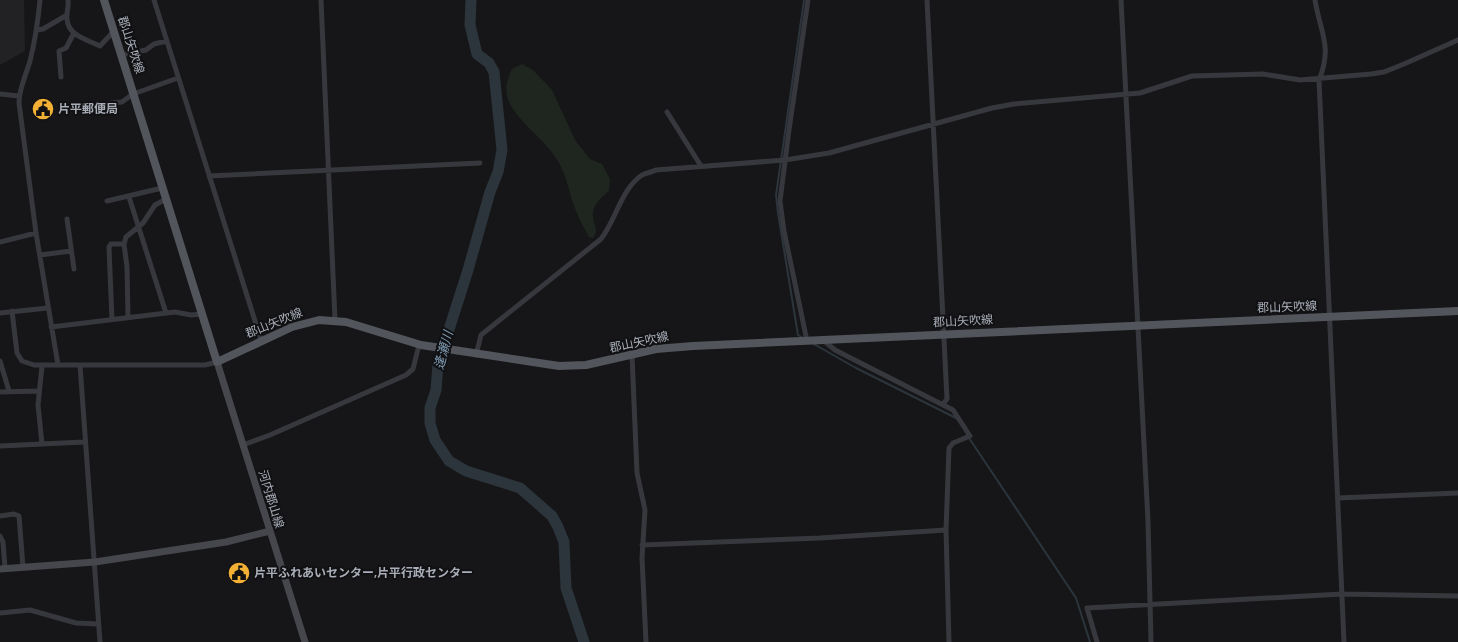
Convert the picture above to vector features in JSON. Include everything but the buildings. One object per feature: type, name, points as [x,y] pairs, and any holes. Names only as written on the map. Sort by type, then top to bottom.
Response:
[{"type":"main road","name":"郡山矢吹線","points":[[104,0],[217,362],[261,340],[303,323],[319,320],[335,320],[356,325],[420,345],[537,364],[570,366],[599,363],[667,348],[1138,325],[1458,312]]},
{"type":"main road","name":"河内郡山線","points":[[217,362],[305,642]]},
{"type":"main road","points":[[2,568],[95,562],[226,542],[270,531]]},
{"type":"street","points":[[40,0],[37,30],[30,62],[19,96],[36,233],[58,365]]},
{"type":"street","points":[[68,0],[68,27],[74,33],[100,46],[114,31]]},
{"type":"street","points":[[154,0],[261,340]]},
{"type":"street","points":[[321,0],[335,320]]},
{"type":"street","points":[[807,341],[787,246],[780,201],[808,0]]},
{"type":"street","points":[[927,0],[947,399],[943,404]]},
{"type":"street","points":[[1121,0],[1138,325],[1151,642]]},
{"type":"street","points":[[1315,0],[1325,40],[1326,54],[1319,80],[1344,642]]},
{"type":"street","points":[[37,30],[43,29],[67,15]]},
{"type":"street","points":[[61,77],[59,51],[66,48],[74,33]]},
{"type":"street","points":[[476,355],[482,335],[601,239],[607,232],[626,194],[642,176],[656,170],[785,160],[829,153],[992,108],[1014,104],[1150,91],[1176,80],[1192,76],[1263,74],[1296,80],[1319,80],[1384,72],[1458,40]]},
{"type":"street","points":[[121,54],[146,50],[154,44],[166,41]]},
{"type":"street","points":[[67,108],[122,102],[133,94],[178,78]]},
{"type":"street","points":[[0,94],[19,96]]},
{"type":"street","points":[[666,112],[701,166]]},
{"type":"street","points":[[209,176],[480,163]]},
{"type":"street","points":[[107,201],[162,188]]},
{"type":"street","points":[[129,197],[166,313]]},
{"type":"street","points":[[128,318],[128,270],[124,244],[127,235],[139,227],[155,205],[166,199]]},
{"type":"street","points":[[67,219],[74,269]]},
{"type":"street","points":[[0,242],[36,233]]},
{"type":"street","points":[[112,320],[109,248],[112,244],[124,244]]},
{"type":"street","points":[[40,255],[71,250]]},
{"type":"street","points":[[0,313],[48,308]]},
{"type":"street","points":[[12,311],[19,358],[26,363],[42,366],[205,365],[217,362]]},
{"type":"street","points":[[51,327],[166,313],[180,312],[188,315],[203,314]]},
{"type":"street","points":[[823,340],[835,350],[943,404],[956,414],[970,436],[953,443],[949,448],[946,530],[949,642]]},
{"type":"street","points":[[243,445],[270,435],[412,372],[420,345]]},
{"type":"street","points":[[632,355],[638,473],[645,510],[642,545],[646,642]]},
{"type":"street","points":[[0,361],[9,391]]},
{"type":"street","points":[[80,365],[84,442],[95,562],[100,642]]},
{"type":"street","points":[[42,366],[38,405],[42,444]]},
{"type":"street","points":[[0,392],[40,391]]},
{"type":"street","points":[[0,446],[84,442]]},
{"type":"street","points":[[1338,498],[1458,493]]},
{"type":"street","points":[[0,516],[14,514],[19,516],[23,567]]},
{"type":"street","points":[[642,545],[820,538],[946,530]]},
{"type":"street","points":[[0,536],[3,542],[2,568]]},
{"type":"street","points":[[1096,642],[1087,608],[1342,594],[1458,596]]},
{"type":"street","points":[[0,614],[30,610],[76,623],[98,624]]},
{"type":"shaded area","points":[[0,0],[24,0],[25,51],[0,65]]},
{"type":"shaded area","points":[[522,64],[533,70],[552,90],[575,140],[590,159],[602,164],[610,179],[609,191],[595,206],[593,217],[596,232],[593,238],[589,237],[578,216],[565,176],[559,163],[545,144],[514,111],[510,104],[506,90],[507,81],[512,69]]},
{"type":"waterway","name":"逢瀬川","points":[[471,0],[470,25],[477,54],[489,63],[494,72],[502,150],[498,172],[490,192],[468,270],[438,364],[436,390],[430,408],[430,423],[435,440],[449,461],[466,471],[520,488],[552,516],[564,542],[566,588],[584,642]]},
{"type":"waterway","points":[[803,338],[798,335],[776,195],[804,0]]},
{"type":"waterway","points":[[812,343],[856,368],[956,418]]},
{"type":"waterway","points":[[969,438],[1076,598],[1090,642]]},
{"type":"place","name":"片平郵便局","points":[[43,109]]},
{"type":"place","name":"片平ふれあいセンター,片平行政センター","points":[[239,573]]}]
